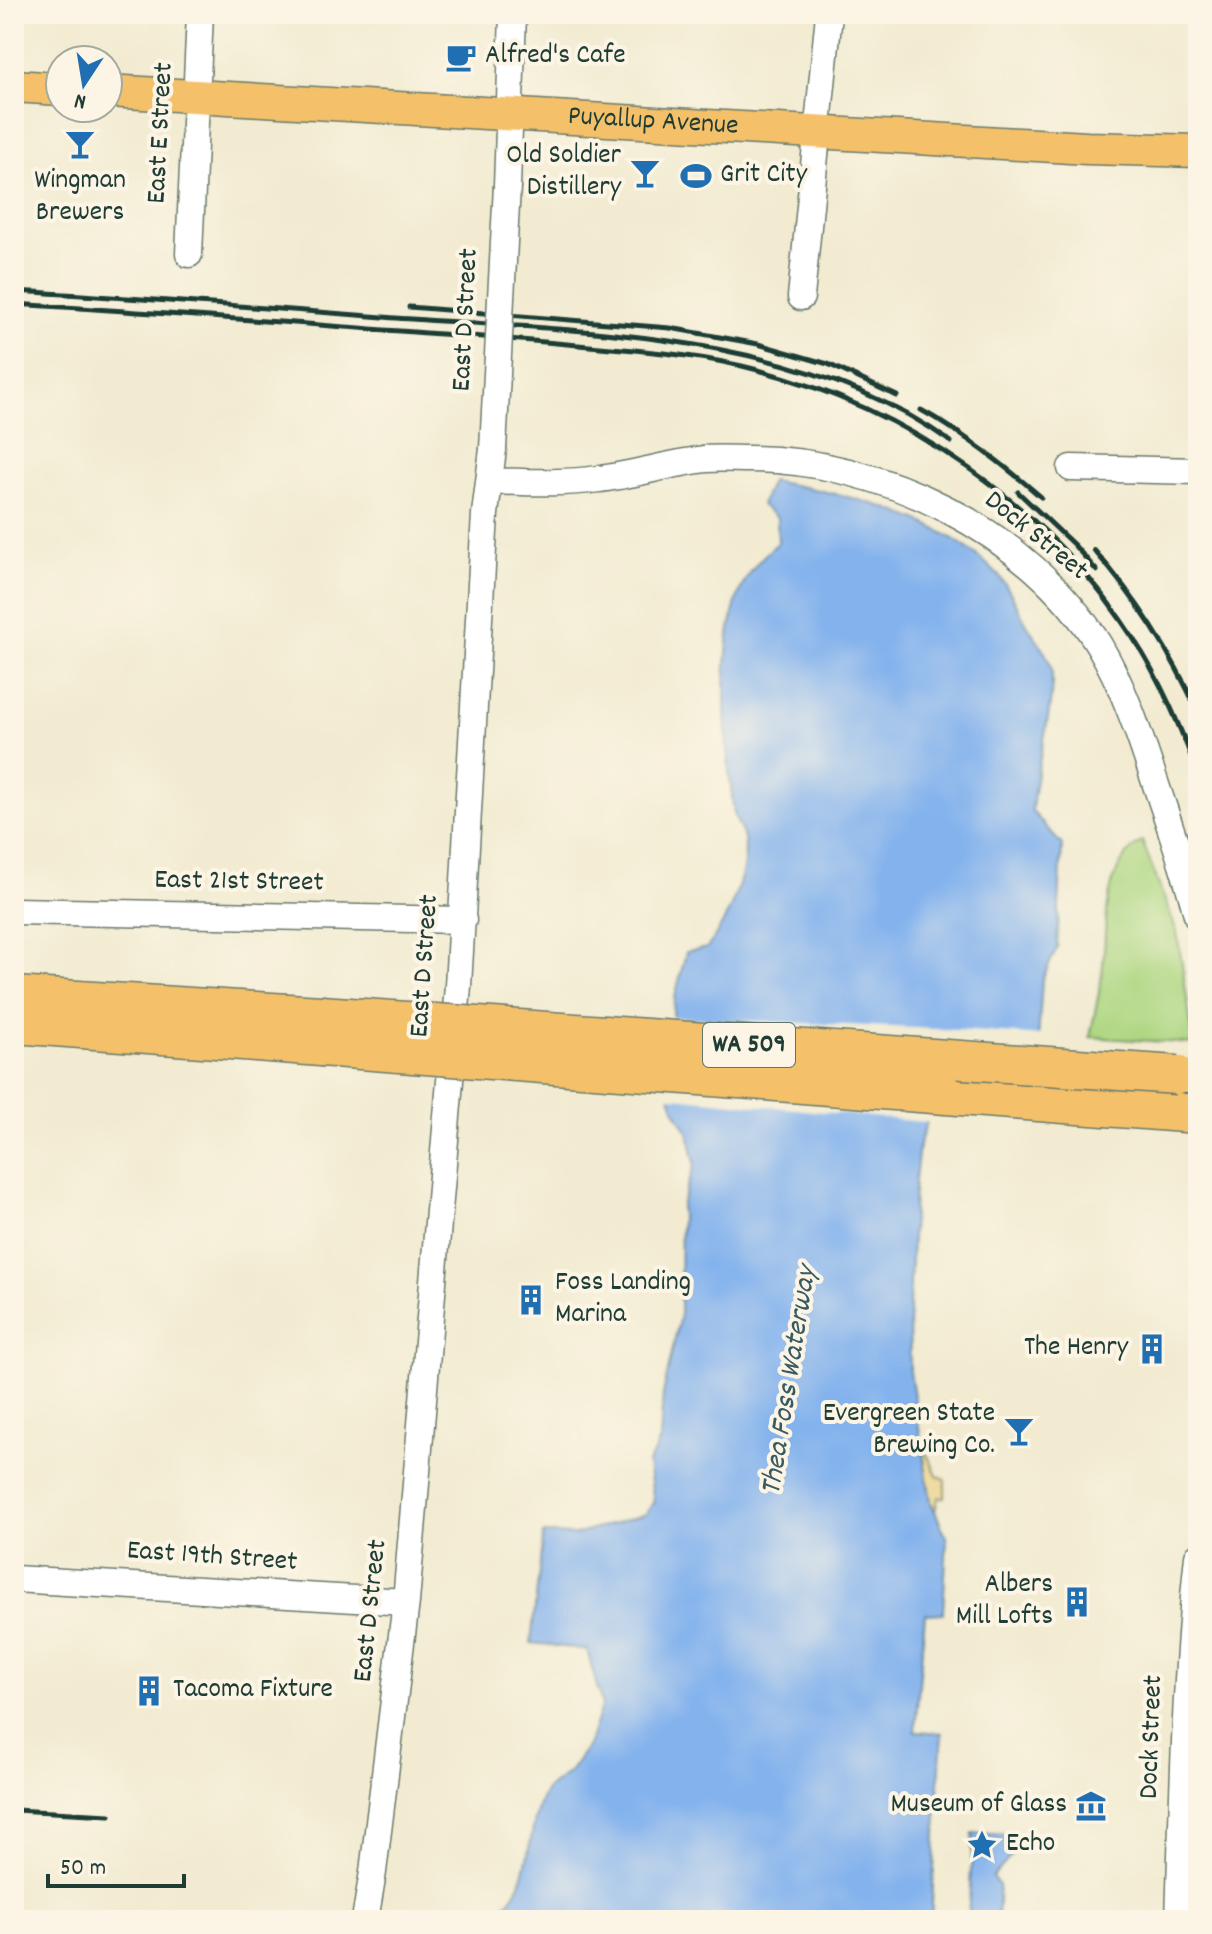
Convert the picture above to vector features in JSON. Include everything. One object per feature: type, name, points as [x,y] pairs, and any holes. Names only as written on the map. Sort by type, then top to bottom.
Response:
[{"type":"highway","name":"WA 509","points":[[14,996],[321,1031],[1192,1116]]},
{"type":"highway","name":"WA 509","points":[[14,1024],[321,1031],[1191,1073]]},
{"type":"main road","points":[[14,86],[44,88]]},
{"type":"main road","name":"Puyallup Avenue","points":[[124,92],[1087,148],[1198,151]]},
{"type":"street","name":"East E Street","points":[[189,254],[200,14]]},
{"type":"street","name":"East D Street","points":[[365,1920],[406,1602],[463,908],[507,186],[513,14]]},
{"type":"street","points":[[801,297],[829,14]]},
{"type":"street","name":"Dock Street","points":[[490,481],[532,483],[599,479],[706,459],[753,459],[828,466],[897,486],[970,521],[1015,554],[1074,611],[1098,644],[1122,688],[1188,880],[1198,918]]},
{"type":"street","points":[[1071,468],[1198,471]]},
{"type":"street","name":"East 21st Street","points":[[14,911],[463,908]]},
{"type":"street","name":"Dock Street","points":[[1179,1920],[1188,1670],[1198,1556]]},
{"type":"street","name":"East 19th Street","points":[[14,1579],[406,1602]]},
{"type":"green space","points":[[1142,841],[1177,932],[1194,1044],[1090,1037],[1102,975],[1112,884],[1128,853]]},
{"type":"sand","points":[[921,1442],[937,1475],[945,1479],[945,1497],[938,1498],[935,1512],[931,1502]]},
{"type":"water","name":"Thea Foss Waterway","points":[[771,481],[832,493],[893,510],[950,537],[976,555],[1003,581],[1052,672],[1050,707],[1032,811],[1062,845],[1057,948],[1042,980],[1038,1042],[927,1122],[919,1145],[914,1190],[909,1307],[910,1372],[931,1502],[947,1539],[943,1613],[925,1614],[915,1731],[942,1733],[931,1920],[436,1920],[444,1911],[473,1914],[495,1911],[509,1901],[519,1886],[525,1868],[540,1801],[546,1790],[569,1772],[588,1745],[602,1705],[587,1650],[531,1643],[543,1534],[575,1535],[646,1514],[654,1501],[648,1464],[660,1440],[663,1394],[680,1315],[681,1206],[695,1164],[689,1134],[667,1088],[674,1002],[686,952],[707,948],[729,911],[743,866],[744,839],[734,812],[728,759],[726,667],[731,622],[739,593],[752,570],[778,543],[777,518],[761,505]]},
{"type":"water","points":[[973,1833],[1029,1836],[992,1878],[999,1885],[997,1920],[968,1920]]},
{"type":"pier","points":[[669,1017],[1042,1036],[1041,1044],[1012,1075],[971,1090],[932,1123],[665,1096],[663,1088]]},
{"type":"railway","points":[[14,291],[538,327],[684,343],[756,357],[825,378],[891,405],[951,442]]},
{"type":"railway","points":[[14,304],[647,351],[737,365],[811,386],[866,409],[918,436],[969,468],[1016,505],[1059,545],[1098,590],[1143,654],[1169,704],[1198,774]]},
{"type":"railway","points":[[409,307],[670,328],[758,344],[828,364],[897,396]]},
{"type":"railway","points":[[921,410],[983,450],[1041,497]]},
{"type":"railway","points":[[1018,492],[1097,571]]},
{"type":"railway","points":[[1094,550],[1152,627],[1198,712]]},
{"type":"railway","points":[[14,1810],[110,1815]]},
{"type":"place","name":"Alfred's Cafe","points":[[461,57]]},
{"type":"place","name":"Wingman Brewers","points":[[80,144]]},
{"type":"place","name":"Old Soldier Distillery","points":[[645,173]]},
{"type":"place","name":"Grit City","points":[[696,176]]},
{"type":"place","name":"Foss Landing Marina","points":[[531,1300]]},
{"type":"place","name":"The Henry","points":[[1152,1349]]},
{"type":"place","name":"Evergreen State Brewing Co.","points":[[1019,1431]]},
{"type":"place","name":"Albers Mill Lofts","points":[[1077,1602]]},
{"type":"place","name":"Tacoma Fixture","points":[[149,1691]]},
{"type":"place","name":"Museum of Glass","points":[[1091,1806]]},
{"type":"place","name":"Echo","points":[[982,1845]]}]
